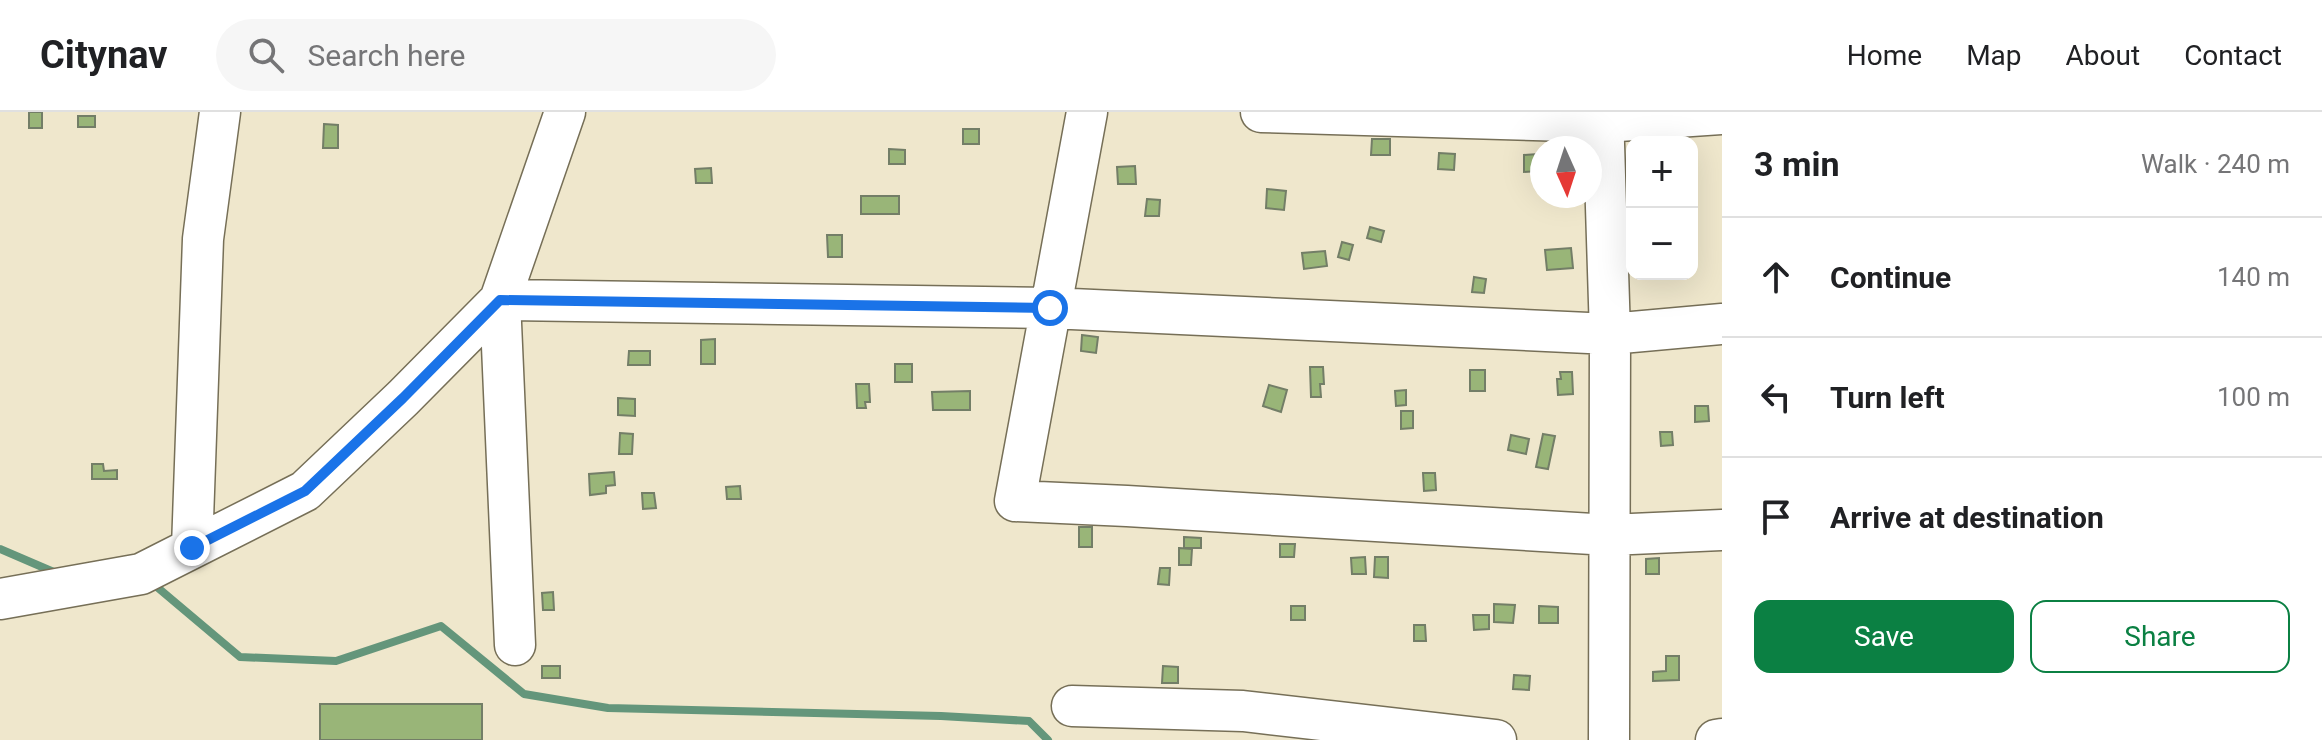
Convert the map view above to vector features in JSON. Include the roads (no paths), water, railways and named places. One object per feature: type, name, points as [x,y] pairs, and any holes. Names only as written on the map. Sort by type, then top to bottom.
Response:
[{"type":"street","points":[[192,548],[203,239],[220,112]]},
{"type":"street","points":[[515,645],[500,300],[565,112]]},
{"type":"street","points":[[1087,112],[1015,501],[1609,535],[1722,530]]},
{"type":"street","points":[[1261,112],[1604,117],[1722,114]]},
{"type":"street","points":[[1604,117],[1610,334],[1609,740]]},
{"type":"street","points":[[0,599],[141,574],[305,491],[500,300],[1050,308],[1610,334],[1722,324]]},
{"type":"street","points":[[1072,706],[1243,711],[1496,740]]},
{"type":"street","points":[[1716,740],[1722,739]]},
{"type":"waterway","points":[[0,549],[56,573]]},
{"type":"waterway","points":[[151,582],[240,657],[336,661],[441,626],[524,694],[608,708],[1029,721],[1048,740]]}]
